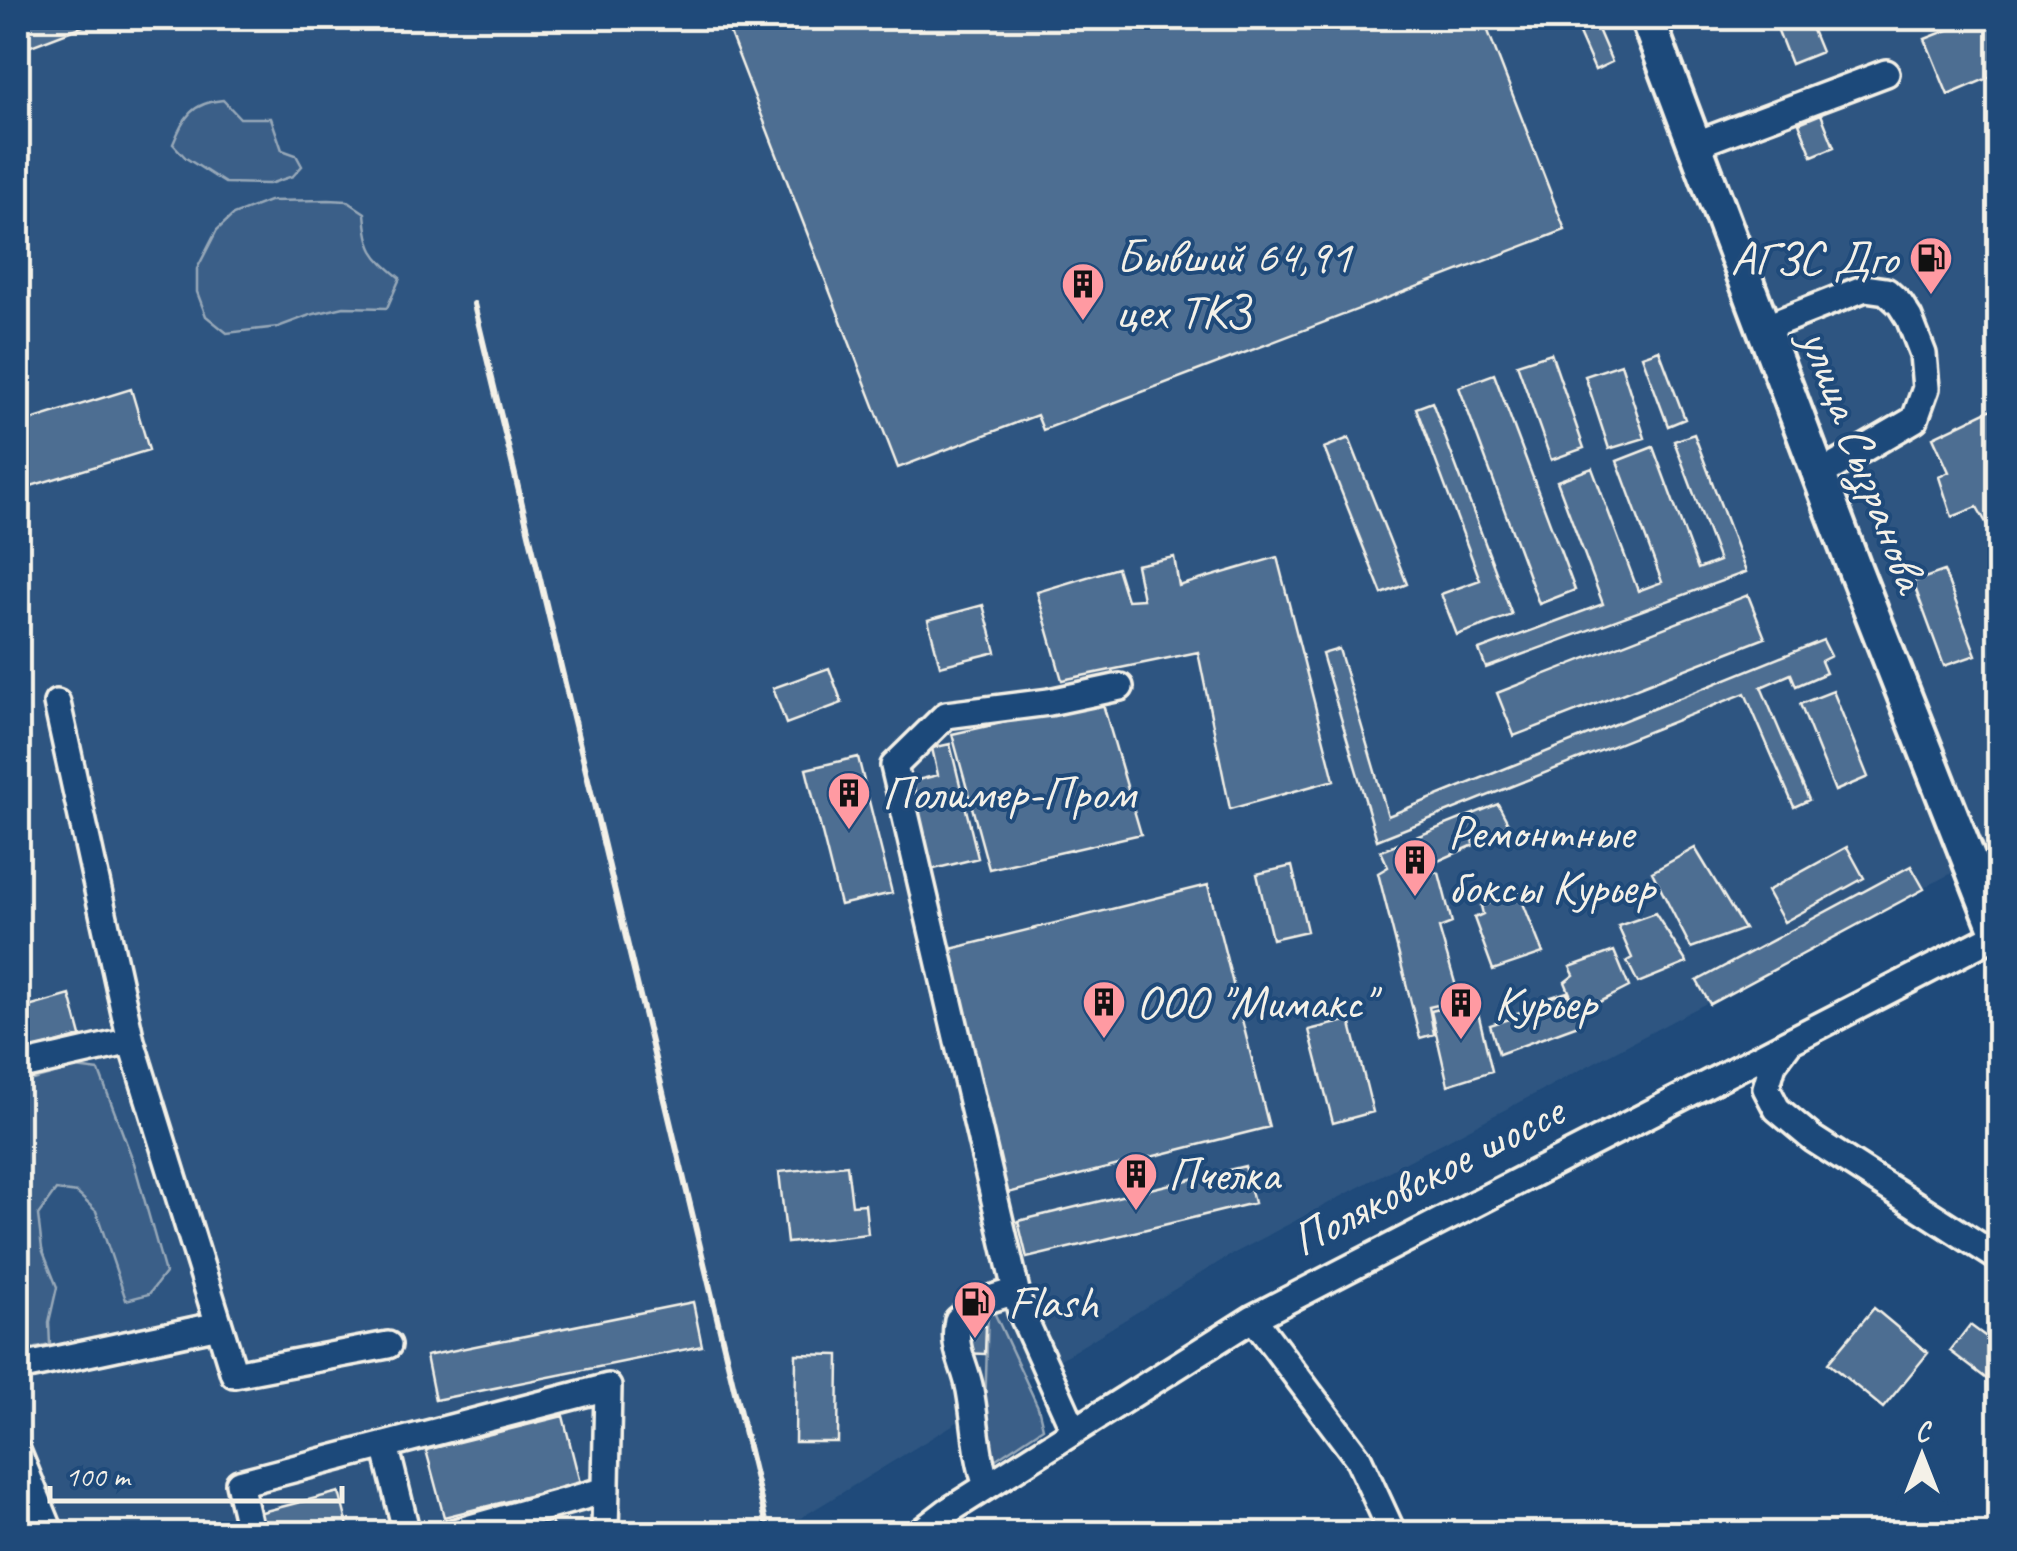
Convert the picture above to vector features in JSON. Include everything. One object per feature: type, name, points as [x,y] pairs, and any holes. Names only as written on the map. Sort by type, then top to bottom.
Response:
[{"type":"main road","name":"улица Сызранова","points":[[1647,18],[1819,475],[1998,933]]},
{"type":"street","points":[[1694,145],[1886,73]]},
{"type":"street","points":[[1764,328],[1865,288],[1886,291],[1909,318],[1923,354],[1926,388],[1915,420],[1819,475]]},
{"type":"street","points":[[1074,1430],[1021,1312],[894,766],[946,716],[1120,688]]},
{"type":"street","points":[[57,703],[130,1040],[234,1374],[388,1345]]},
{"type":"street","name":"Поляковское шоссе","points":[[918,1534],[1253,1318],[1998,933]]},
{"type":"street","points":[[18,1067],[130,1040]]},
{"type":"street","points":[[1792,1040],[1773,1064],[1766,1088],[1776,1109],[1813,1139],[2000,1259]]},
{"type":"street","points":[[987,1486],[980,1466],[970,1389],[954,1338],[958,1320],[980,1302],[1016,1291]]},
{"type":"street","points":[[1253,1318],[1358,1458],[1394,1534]]},
{"type":"street","points":[[18,1368],[219,1325]]},
{"type":"street","points":[[251,1534],[239,1482],[608,1387],[605,1534]]},
{"type":"street","points":[[385,1445],[406,1534]]},
{"type":"street","points":[[18,1456],[51,1534]]},
{"type":"street","points":[[449,1534],[606,1490]]},
{"type":"shaded area","points":[[18,18],[1999,18],[1999,848],[1229,1256],[776,1533],[18,1533]]},
{"type":"shaded area","points":[[223,100],[240,118],[271,118],[282,150],[296,155],[302,166],[293,176],[269,184],[225,183],[186,158],[173,144],[190,113],[203,104]]},
{"type":"shaded area","points":[[269,201],[347,201],[365,213],[373,251],[400,278],[387,308],[344,307],[278,327],[227,333],[206,316],[197,292],[197,269],[217,230],[233,215]]},
{"type":"shaded area","points":[[76,1068],[99,1071],[134,1163],[165,1273],[149,1294],[126,1300],[96,1211],[77,1193],[56,1190],[38,1215],[42,1249],[57,1287],[49,1322],[50,1345],[18,1348],[18,1084]]},
{"type":"shaded area","points":[[988,1310],[993,1310],[1038,1407],[1043,1428],[993,1461],[984,1445]]},
{"type":"building","points":[[18,18],[104,18],[18,51]]},
{"type":"building","name":"Бывший 64,91 цех ТКЗ","points":[[724,18],[1483,18],[1565,230],[1043,430],[1037,415],[898,468]]},
{"type":"building","points":[[1773,18],[1807,18],[1821,52],[1791,64]]},
{"type":"building","points":[[1978,18],[2000,18],[2000,73],[1948,95],[1925,39]]},
{"type":"building","points":[[1594,20],[1612,62],[1595,70],[1576,27]]},
{"type":"building","points":[[1821,114],[1834,147],[1812,156],[1799,123]]},
{"type":"building","points":[[1659,350],[1685,419],[1668,426],[1642,356]]},
{"type":"building","points":[[1551,353],[1584,448],[1551,460],[1517,364]]},
{"type":"building","points":[[1621,364],[1645,438],[1609,449],[1585,376]]},
{"type":"building","points":[[1494,374],[1575,590],[1539,604],[1459,387]]},
{"type":"building","points":[[131,389],[149,450],[31,486],[18,444],[18,416],[26,413],[28,421]]},
{"type":"building","points":[[1432,402],[1512,615],[1457,635],[1441,594],[1480,580],[1416,408]]},
{"type":"building","points":[[2000,405],[2000,449],[1991,451],[2000,466],[2000,547],[1977,507],[1952,517],[1939,477],[1949,472],[1933,437]]},
{"type":"building","points":[[1694,434],[1746,572],[1486,668],[1479,650],[1603,604],[1557,481],[1592,468],[1638,591],[1662,582],[1617,461],[1653,447],[1698,569],[1719,561],[1674,441]]},
{"type":"building","points":[[1349,438],[1407,584],[1382,594],[1324,448]]},
{"type":"building","points":[[1174,557],[1179,586],[1277,557],[1334,780],[1230,809],[1198,652],[1062,680],[1037,592],[1117,568],[1127,600],[1143,599],[1136,565]]},
{"type":"building","points":[[1944,571],[1976,655],[1944,666],[1913,582]]},
{"type":"building","points":[[1748,595],[1765,638],[1514,736],[1497,693]]},
{"type":"building","points":[[983,605],[996,652],[940,666],[928,620]]},
{"type":"building","points":[[1823,640],[1831,656],[1821,661],[1826,673],[1796,686],[1791,674],[1761,687],[1809,800],[1794,807],[1745,693],[1377,840],[1322,654],[1339,649],[1388,816]]},
{"type":"building","points":[[829,668],[842,703],[786,724],[773,688]]},
{"type":"building","points":[[1833,691],[1868,777],[1835,791],[1800,704]]},
{"type":"building","points":[[1102,701],[1141,834],[989,869],[952,734]]},
{"type":"building","name":"Полимер-Пром","points":[[950,744],[978,858],[930,870],[909,782],[938,775],[932,748]]},
{"type":"building","name":"Полимер-Пром","points":[[858,757],[892,893],[840,905],[806,769]]},
{"type":"building","name":"Ремонтные боксы Курьер","points":[[1498,804],[1509,825],[1473,838],[1474,845],[1429,865],[1431,872],[1439,873],[1452,923],[1439,928],[1460,1000],[1429,1007],[1434,1034],[1420,1038],[1378,873],[1388,867],[1381,851]]},
{"type":"building","points":[[1847,847],[1864,878],[1784,922],[1767,891]]},
{"type":"building","points":[[1695,848],[1744,929],[1691,948],[1652,872]]},
{"type":"building","points":[[1292,866],[1307,931],[1272,939],[1257,874]]},
{"type":"building","points":[[1911,866],[1924,889],[1710,1004],[1697,981]]},
{"type":"building","name":"ООО \"Мимакс\"","points":[[1208,885],[1269,1127],[1000,1195],[939,952]]},
{"type":"building","points":[[1519,893],[1543,953],[1493,970],[1474,918],[1483,914],[1481,906]]},
{"type":"building","points":[[1655,913],[1687,963],[1638,983],[1627,961],[1632,958],[1618,926]]},
{"type":"building","points":[[1614,951],[1629,987],[1578,1013],[1565,982],[1574,975],[1570,967]]},
{"type":"building","points":[[1567,992],[1581,1024],[1499,1054],[1490,1025],[1512,1018],[1511,1015],[1523,1011],[1523,1006]]},
{"type":"building","points":[[70,995],[81,1036],[18,1054],[18,1010]]},
{"type":"building","name":"Курьер","points":[[1475,1000],[1492,1071],[1448,1085],[1431,1011]]},
{"type":"building","points":[[1350,1020],[1373,1112],[1333,1123],[1309,1030]]},
{"type":"building","points":[[847,1165],[852,1205],[865,1204],[868,1234],[787,1243],[779,1172]]},
{"type":"building","name":"Пчелка","points":[[1245,1166],[1254,1203],[1027,1258],[1018,1221]]},
{"type":"building","points":[[693,1302],[702,1346],[435,1400],[426,1356]]},
{"type":"building","points":[[1874,1308],[1928,1353],[1883,1408],[1828,1363]]},
{"type":"building","name":"Flash","points":[[964,1325],[986,1326],[985,1354],[963,1353]]},
{"type":"building","points":[[1970,1325],[2000,1347],[2000,1389],[1950,1351]]},
{"type":"building","points":[[796,1354],[839,1355],[838,1442],[795,1442]]},
{"type":"building","points":[[563,1416],[580,1483],[444,1517],[426,1450]]},
{"type":"building","points":[[339,1492],[350,1534],[263,1534],[258,1513]]},
{"type":"building","points":[[551,1521],[555,1534],[514,1534]]},
{"type":"railway","points":[[474,304],[769,1534]]},
{"type":"place","name":"АГЗС Дго","points":[[1931,296]]},
{"type":"place","name":"Бывший 64,91 цех ТКЗ","points":[[1083,322]]},
{"type":"place","name":"Полимер-Пром","points":[[849,831]]},
{"type":"place","name":"Ремонтные боксы Курьер","points":[[1415,898]]},
{"type":"place","name":"ООО \"Мимакс\"","points":[[1104,1040]]},
{"type":"place","name":"Курьер","points":[[1461,1041]]},
{"type":"place","name":"Пчелка","points":[[1136,1212]]},
{"type":"place","name":"Flash","points":[[975,1340]]}]
